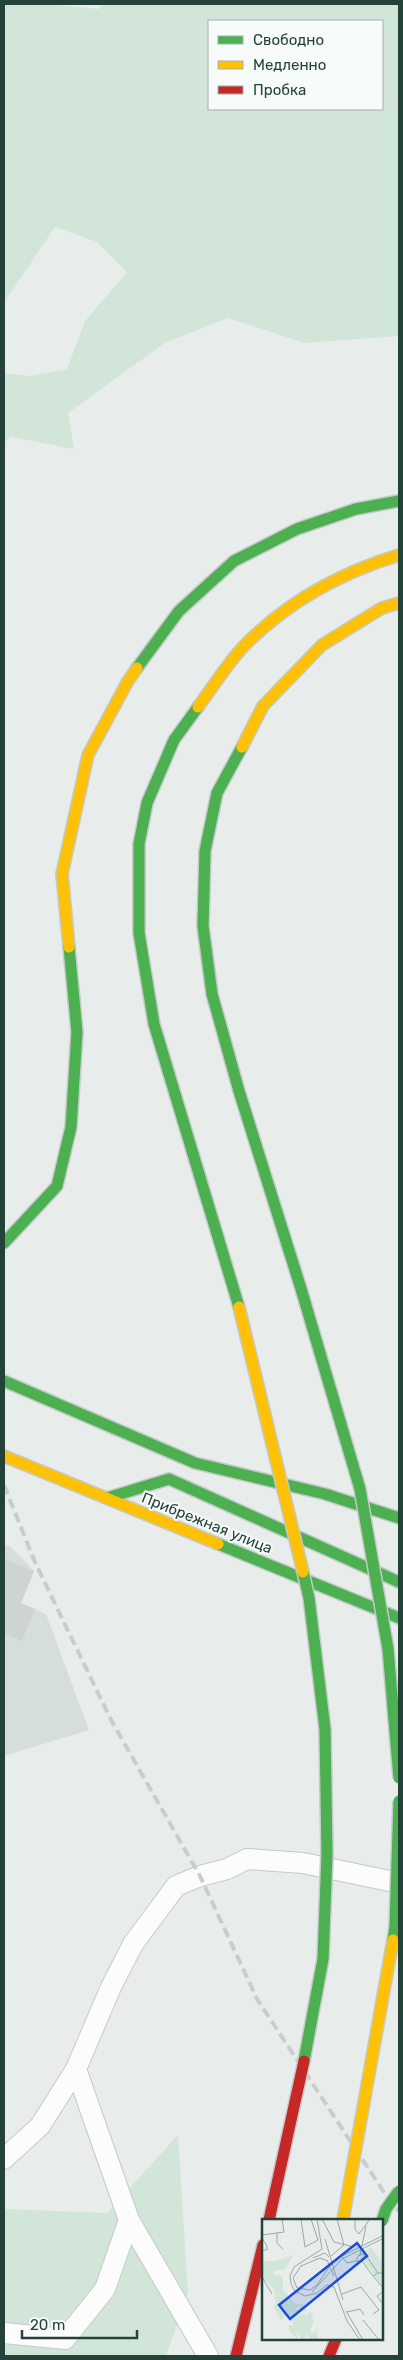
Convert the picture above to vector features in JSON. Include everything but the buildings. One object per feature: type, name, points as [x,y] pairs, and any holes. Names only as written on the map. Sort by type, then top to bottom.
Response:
[{"type":"street","points":[[4,1243],[58,1186],[71,1127],[77,1032],[62,874],[88,755],[128,681],[179,611],[234,561],[297,529],[356,509],[399,500]]},
{"type":"street","points":[[269,2219],[309,2039],[323,1959],[327,1854],[325,1729],[309,1598],[239,1307],[154,1024],[139,933],[139,844],[147,803],[174,740],[244,646],[303,596],[366,565],[399,556]]},
{"type":"street","points":[[399,603],[382,608],[322,645],[263,706],[217,794],[205,851],[203,926],[212,994],[360,1489],[388,1649],[399,1778]]},
{"type":"street","points":[[4,1381],[195,1462],[325,1494],[399,1518]]},
{"type":"street","name":"Прибрежная улица","points":[[4,1456],[399,1618]]},
{"type":"street","points":[[107,1498],[169,1479],[399,1582]]},
{"type":"street","points":[[343,2219],[395,1927],[399,1801]]},
{"type":"street","points":[[383,2219],[386,2209],[399,2191]]},
{"type":"street","points":[[236,2356],[262,2249]]},
{"type":"street","points":[[329,2356],[336,2340]]},
{"type":"lane","points":[[4,2159],[40,2126],[76,2069],[111,1987],[132,1944],[176,1886],[200,1876],[227,1869],[247,1858],[303,1863],[399,1883]]},
{"type":"lane","points":[[76,2069],[129,2220],[208,2356]]},
{"type":"lane","points":[[4,2333],[65,2338],[105,2289],[129,2220]]},
{"type":"shaded area","points":[[4,1545],[10,1546],[34,1571],[21,1603],[46,1614],[89,1730],[4,1756]]},
{"type":"green space","points":[[4,4],[47,4],[99,9],[102,4],[399,4],[399,336],[304,343],[228,318],[165,343],[68,413],[74,449],[11,437],[4,443],[4,373],[29,376],[67,369],[85,321],[127,272],[97,242],[55,227],[4,303]]},
{"type":"green space","points":[[178,2135],[188,2293],[166,2356],[4,2356],[4,2209],[107,2213]]},
{"type":"railway","points":[[4,1485],[34,1560],[111,1720],[200,1876],[257,1999],[389,2200],[399,2211]]},
{"type":"traffic: fast","points":[[137,668],[179,611],[234,561],[297,529],[356,509],[399,501]]},
{"type":"traffic: fast","points":[[198,707],[174,740],[147,803],[139,844],[139,933],[154,1024],[239,1307]]},
{"type":"traffic: fast","points":[[242,747],[217,793],[205,851],[203,926],[212,994],[239,1091],[302,1292]]},
{"type":"traffic: fast","points":[[4,1243],[57,1186],[71,1127],[77,1032],[69,947]]},
{"type":"traffic: fast","points":[[302,1292],[360,1489],[388,1649],[399,1778]]},
{"type":"traffic: fast","points":[[4,1381],[195,1463],[325,1494],[399,1518]]},
{"type":"traffic: fast","points":[[107,1498],[169,1479],[399,1582]]},
{"type":"traffic: fast","points":[[218,1544],[399,1618]]},
{"type":"traffic: fast","points":[[303,1572],[309,1598],[325,1729],[327,1854],[323,1959],[304,2061]]},
{"type":"traffic: fast","points":[[393,1940],[399,1801]]},
{"type":"traffic: fast","points":[[383,2219],[386,2209],[399,2191]]},
{"type":"traffic: slow","points":[[198,707],[244,646],[278,615],[316,590],[356,570],[399,555]]},
{"type":"traffic: slow","points":[[242,747],[263,706],[322,645],[382,608],[399,603]]},
{"type":"traffic: slow","points":[[69,947],[62,874],[88,755],[137,668]]},
{"type":"traffic: slow","points":[[239,1307],[303,1572]]},
{"type":"traffic: slow","points":[[4,1456],[218,1544]]},
{"type":"traffic: slow","points":[[343,2219],[393,1940]]},
{"type":"traffic: jam","points":[[269,2219],[304,2061]]},
{"type":"traffic: jam","points":[[236,2356],[262,2249]]},
{"type":"traffic: jam","points":[[329,2356],[336,2340]]}]
